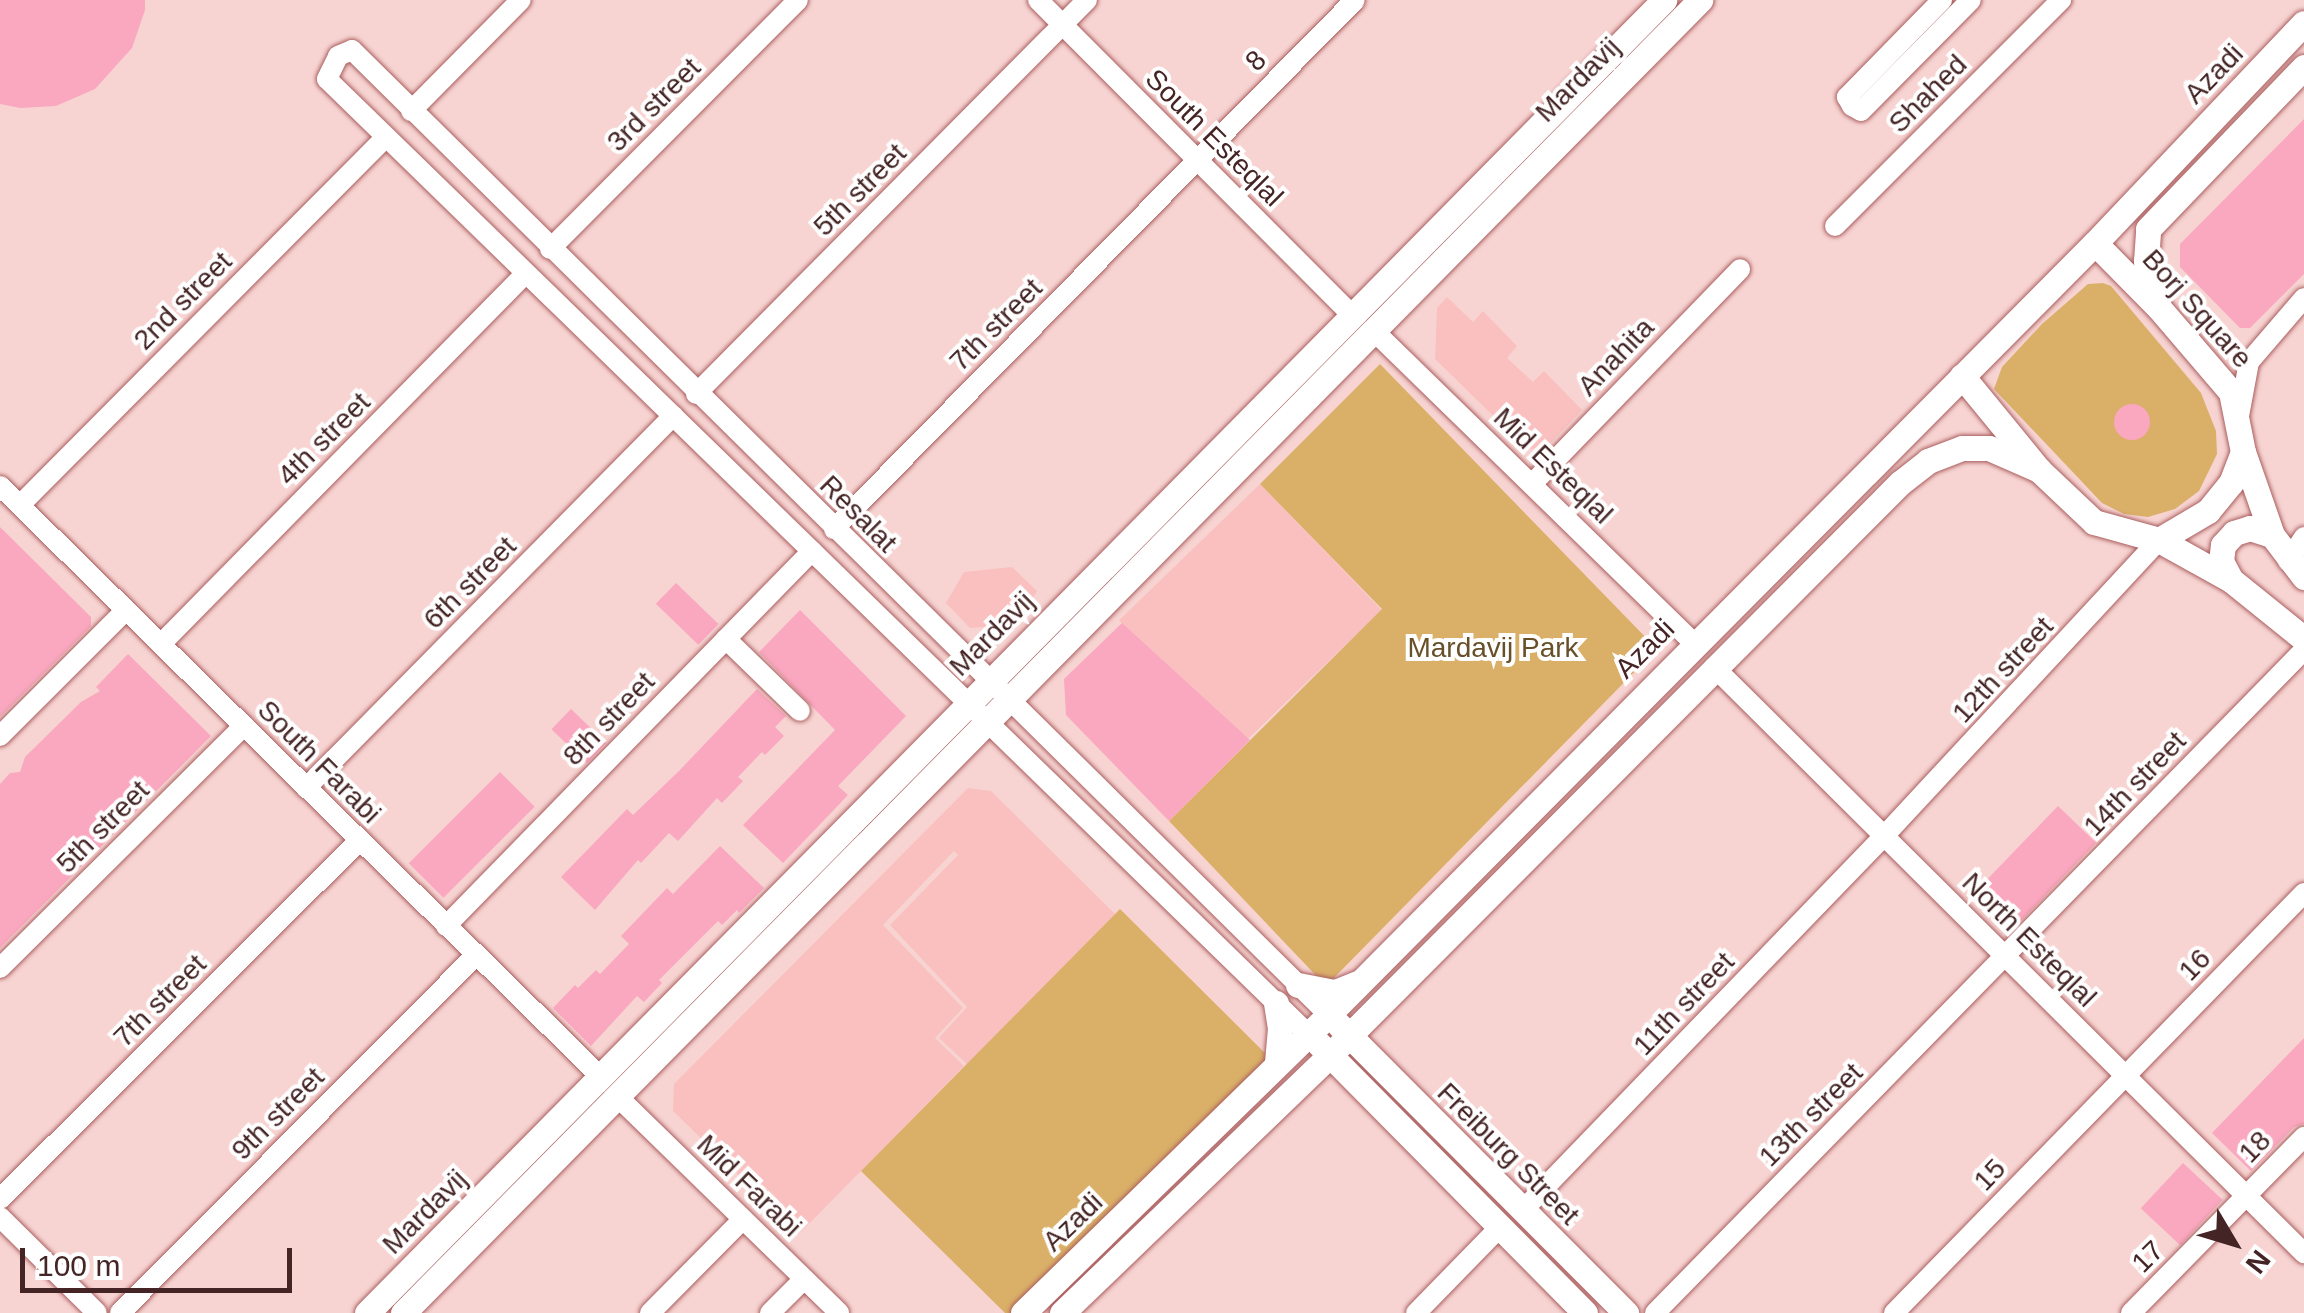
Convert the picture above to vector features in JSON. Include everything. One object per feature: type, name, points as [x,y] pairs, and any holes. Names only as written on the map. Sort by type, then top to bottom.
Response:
[{"type":"main road","name":"Mardavij","points":[[367,1313],[987,681],[1664,0]]},
{"type":"main road","name":"Mardavij","points":[[403,1313],[620,1099],[1700,0]]},
{"type":"main road","name":"Azadi","points":[[1023,1313],[1362,981],[1694,642],[2094,243],[2304,23]]},
{"type":"main road","points":[[2159,308],[2146,261],[2148,228],[2304,67]]},
{"type":"main road","name":"Borj Square","points":[[2094,243],[2159,308],[2232,392],[2243,452],[2272,535],[2296,569]]},
{"type":"main road","points":[[1962,376],[2039,470],[2094,522],[2159,540],[2231,580],[2304,639]]},
{"type":"main road","name":"Azadi","points":[[1062,1313],[1330,1055],[1900,483],[1928,461],[1962,448],[1989,448],[2039,470]]},
{"type":"main road","points":[[2159,540],[2208,511],[2231,482],[2243,452]]},
{"type":"main road","points":[[2231,580],[2221,561],[2223,545],[2234,534],[2250,528],[2272,535]]},
{"type":"main road","points":[[1298,984],[1335,992],[1362,981]]},
{"type":"main road","points":[[1376,1063],[1375,1026],[1387,998]]},
{"type":"main road","points":[[1276,1003],[1276,1064]]},
{"type":"main road","name":"Freiburg Street","points":[[1328,1014],[1626,1313]]},
{"type":"main road","name":"Freiburg Street","points":[[1308,1034],[1585,1313]]},
{"type":"main road","points":[[1303,1080],[1372,1097]]},
{"type":"street","points":[[411,112],[520,0]]},
{"type":"street","name":"3rd street","points":[[550,249],[798,0]]},
{"type":"street","name":"South Esteqlal","points":[[1038,0],[1350,314]]},
{"type":"street","name":"5th street","points":[[696,394],[1087,0]]},
{"type":"street","name":"8","points":[[1197,160],[1355,0]]},
{"type":"street","points":[[1942,0],[1847,96],[1852,106],[1861,111],[1970,0]]},
{"type":"street","name":"Shahed","points":[[1835,226],[2060,0]]},
{"type":"street","name":"Resalat","points":[[386,137],[327,79],[330,65],[352,50],[696,394],[1328,1014]]},
{"type":"street","points":[[386,137],[1308,1034]]},
{"type":"street","name":"2nd street","points":[[8,499],[386,137]]},
{"type":"street","name":"7th street","points":[[834,528],[1197,160]]},
{"type":"street","name":"Anahita","points":[[1532,484],[1740,269]]},
{"type":"street","name":"4th street","points":[[161,644],[526,273]]},
{"type":"street","points":[[2239,416],[2249,362],[2304,298]]},
{"type":"street","name":"Mid Esteqlal","points":[[1372,330],[1694,642]]},
{"type":"street","name":"6th street","points":[[306,788],[673,416]]},
{"type":"street","name":"South Farabi","points":[[8,499],[161,644],[600,1077]]},
{"type":"street","points":[[2296,569],[2304,537]]},
{"type":"street","name":"12th street","points":[[1885,835],[2159,540]]},
{"type":"street","name":"8th street","points":[[446,926],[812,551]]},
{"type":"street","points":[[0,736],[126,610]]},
{"type":"street","points":[[726,639],[800,711]]},
{"type":"street","name":"14th street","points":[[2006,956],[2304,650]]},
{"type":"street","name":"North Esteqlal","points":[[1714,667],[2304,1254]]},
{"type":"street","name":"5th street","points":[[0,968],[244,726]]},
{"type":"street","name":"11th street","points":[[1522,1211],[1885,835]]},
{"type":"street","name":"7th street","points":[[0,1200],[359,841]]},
{"type":"street","name":"16","points":[[2126,1076],[2304,893]]},
{"type":"street","name":"9th street","points":[[120,1313],[476,954]]},
{"type":"street","name":"13th street","points":[[1655,1313],[2006,956]]},
{"type":"street","name":"15","points":[[1894,1313],[2126,1076]]},
{"type":"street","name":"Mid Farabi","points":[[620,1099],[840,1313]]},
{"type":"street","name":"18","points":[[2246,1196],[2304,1137]]},
{"type":"street","name":"17","points":[[2131,1313],[2246,1196]]},
{"type":"street","points":[[0,1217],[96,1313]]},
{"type":"street","points":[[650,1313],[743,1219]]},
{"type":"street","points":[[1416,1313],[1500,1227]]},
{"type":"street","points":[[770,1313],[804,1279]]},
{"type":"shaded area","points":[[1447,297],[1473,322],[1483,311],[1517,346],[1507,358],[1533,382],[1544,371],[1582,410],[1546,448],[1527,449],[1435,359],[1437,308]]},
{"type":"shaded area","points":[[1260,484],[1382,610],[1241,746],[1119,620]]},
{"type":"shaded area","points":[[1012,567],[1037,591],[1018,624],[970,628],[946,603],[964,572]]},
{"type":"shaded area","points":[[968,788],[991,791],[1115,914],[968,1065],[939,1038],[967,1007],[890,925],[958,855],[954,851],[883,925],[963,1008],[935,1038],[964,1066],[799,1234],[673,1111],[674,1084]]},
{"type":"green space","points":[[2088,284],[2111,286],[2201,393],[2216,431],[2217,454],[2199,491],[2175,509],[2148,517],[2124,514],[2102,503],[1994,389],[2002,367],[2042,324]]},
{"type":"green space","name":"Mardavij Park","points":[[1380,364],[1657,649],[1326,986],[1169,821],[1382,609],[1260,484]]},
{"type":"green space","points":[[1120,909],[1269,1057],[1014,1313],[1005,1313],[861,1171]]},
{"type":"building","points":[[0,0],[145,0],[145,10],[132,48],[95,89],[56,106],[20,108],[0,104]]},
{"type":"building","points":[[2304,119],[2304,274],[2250,328],[2240,328],[2180,267],[2180,244]]},
{"type":"building","points":[[2132,404],[2145,409],[2150,422],[2145,435],[2132,440],[2119,435],[2114,422],[2119,409]]},
{"type":"building","points":[[0,527],[91,617],[91,626],[0,717]]},
{"type":"building","points":[[676,583],[718,624],[698,645],[656,604]]},
{"type":"building","points":[[800,610],[906,716],[838,786],[848,795],[783,863],[743,825],[835,730],[759,652]]},
{"type":"building","points":[[1122,623],[1250,740],[1169,821],[1066,715],[1064,679]]},
{"type":"building","points":[[128,654],[211,736],[0,948],[0,784],[10,773],[20,772],[25,757],[81,702],[100,691],[96,687]]},
{"type":"building","points":[[757,689],[786,716],[775,727],[784,736],[765,755],[762,752],[738,777],[743,781],[722,803],[717,798],[678,841],[669,833],[641,863],[638,860],[595,910],[561,877],[627,809],[633,815],[679,771]]},
{"type":"building","points":[[571,709],[606,743],[587,763],[552,729]]},
{"type":"building","points":[[500,772],[535,807],[443,898],[409,863]]},
{"type":"building","points":[[2058,806],[2096,843],[2009,933],[1971,896]]},
{"type":"building","points":[[720,846],[764,888],[739,913],[737,910],[722,925],[718,921],[659,980],[662,983],[644,1002],[637,996],[591,1046],[553,1008],[575,985],[578,988],[596,970],[600,974],[629,944],[621,936],[667,888],[673,894]]},
{"type":"building","points":[[2304,1038],[2304,1124],[2294,1127],[2251,1171],[2212,1133]]},
{"type":"building","points":[[2183,1163],[2222,1200],[2180,1245],[2141,1208]]}]
